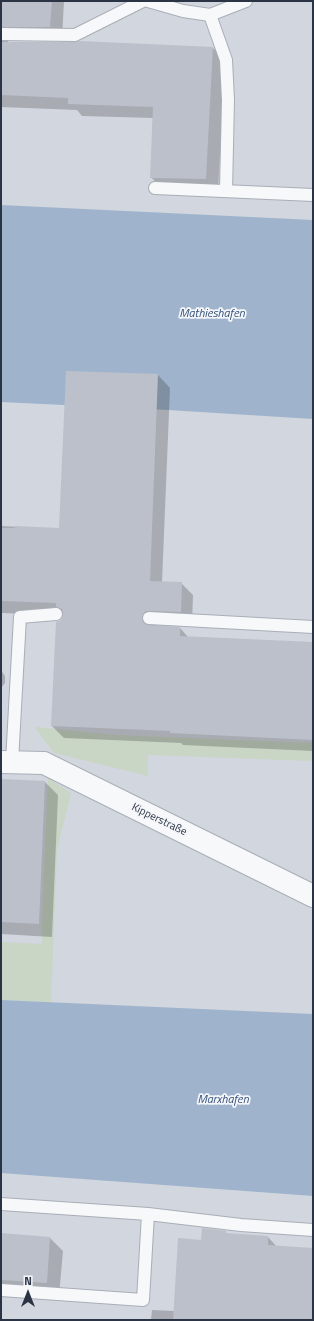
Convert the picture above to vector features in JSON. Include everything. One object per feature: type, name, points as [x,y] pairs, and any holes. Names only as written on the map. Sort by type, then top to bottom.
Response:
[{"type":"street","name":"Kipperstraße","points":[[7,762],[44,763],[313,896]]},
{"type":"lane","points":[[1,34],[75,35],[144,1]]},
{"type":"lane","points":[[148,1],[210,15],[246,1]]},
{"type":"lane","points":[[210,15],[226,60],[228,100],[226,191]]},
{"type":"lane","points":[[155,188],[313,195]]},
{"type":"lane","points":[[7,762],[20,618],[56,614]]},
{"type":"lane","points":[[148,618],[313,627]]},
{"type":"lane","points":[[1,1204],[148,1214],[241,1225],[313,1230]]},
{"type":"lane","points":[[1,1290],[143,1300],[148,1214]]},
{"type":"shaded area","points":[[1,1],[313,1],[313,1320],[1,1320]]},
{"type":"green space","points":[[36,727],[115,735],[313,743],[313,761],[148,755],[148,776],[54,753],[37,731]]},
{"type":"green space","points":[[48,778],[71,793],[57,850],[51,1002],[1,1000],[1,942],[42,944]]},
{"type":"water","name":"Mathieshafen","points":[[1,205],[313,220],[313,419],[1,402]]},
{"type":"water","name":"Marxhafen","points":[[1,1000],[313,1014],[313,1196],[1,1173]]},
{"type":"building","points":[[1,1],[52,1],[50,27],[1,27]]},
{"type":"building","points":[[80,41],[213,47],[206,179],[150,178],[153,107],[68,104],[68,98],[1,95],[1,42]]},
{"type":"building","points":[[66,371],[158,374],[150,581],[182,582],[181,612],[146,611],[142,617],[143,622],[149,625],[180,627],[180,636],[313,642],[313,740],[170,733],[170,731],[51,726],[56,622],[61,620],[63,613],[62,609],[56,607],[56,603],[1,601],[1,528],[15,528],[15,526],[59,528]]},
{"type":"building","points":[[1,779],[45,781],[39,924],[1,922]]},
{"type":"building","points":[[202,1228],[226,1231],[226,1233],[268,1236],[268,1245],[313,1248],[313,1320],[173,1320],[178,1238],[201,1240]]},
{"type":"building","points":[[1,1233],[50,1237],[47,1283],[1,1280]]}]
